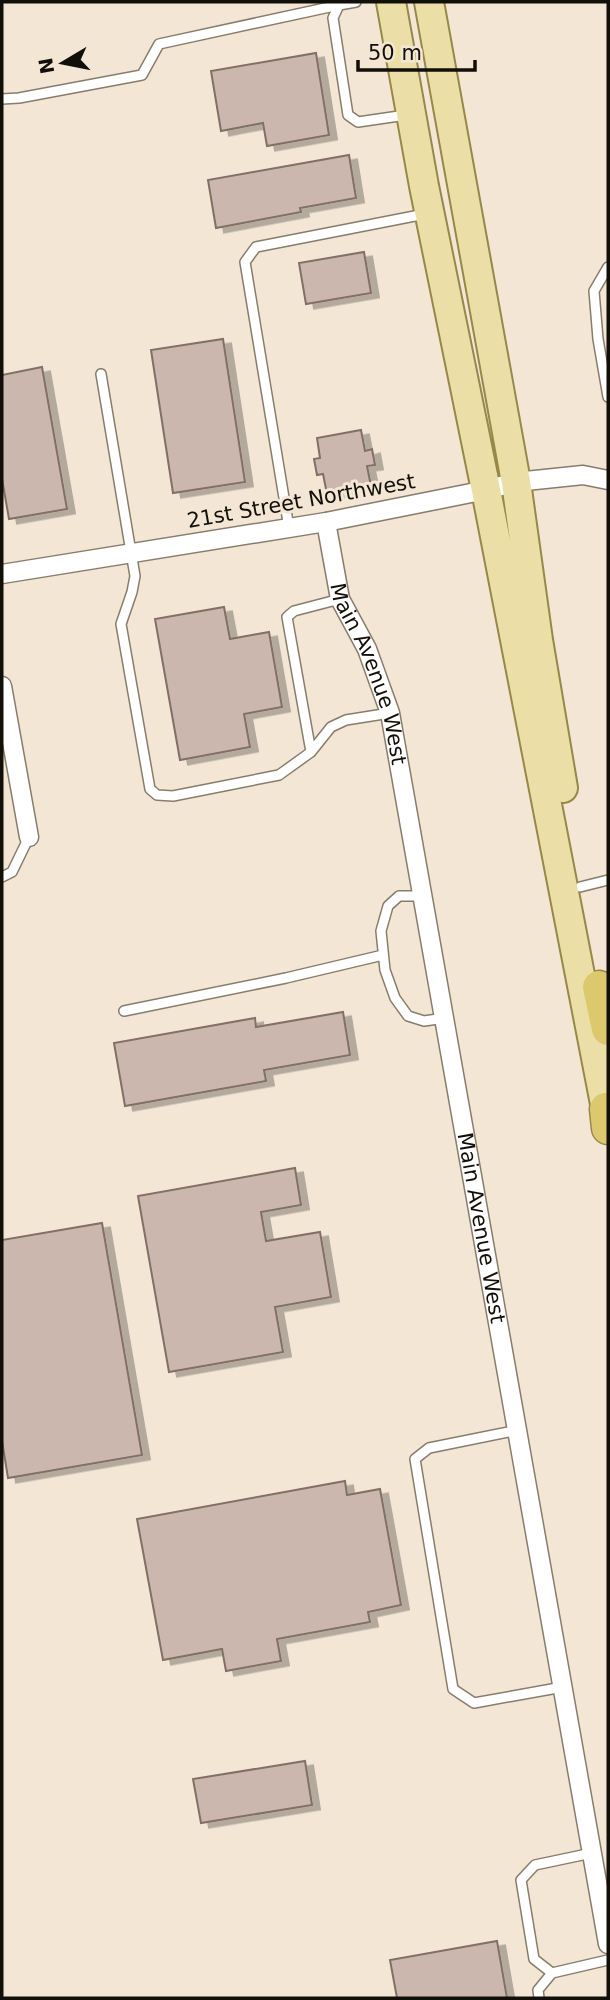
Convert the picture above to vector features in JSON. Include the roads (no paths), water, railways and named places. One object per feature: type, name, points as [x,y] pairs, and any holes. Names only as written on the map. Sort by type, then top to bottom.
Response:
[{"type":"highway","points":[[604,1001],[608,1029]]},
{"type":"main road","points":[[391,2],[607,1118]]},
{"type":"main road","points":[[429,2],[516,482],[538,640],[580,887],[604,1001]]},
{"type":"street","name":"21st Street Northwest","points":[[2,574],[326,522],[516,482],[583,475],[608,480]]},
{"type":"street","name":"Main Avenue West","points":[[326,522],[340,599],[368,649],[390,713],[608,1944]]},
{"type":"street","points":[[2,686],[29,837]]},
{"type":"lane","points":[[2,99],[142,75],[159,44],[356,2]]},
{"type":"lane","points":[[339,5],[332,18],[348,115],[358,122],[411,114]]},
{"type":"lane","points":[[289,528],[245,262],[256,247],[430,214]]},
{"type":"lane","points":[[608,267],[594,291],[598,339],[608,397]]},
{"type":"lane","points":[[101,374],[135,576],[121,624],[150,789],[157,795],[173,796],[279,775],[311,752],[331,727],[346,720],[390,713]]},
{"type":"lane","points":[[311,752],[287,617],[294,611],[340,599]]},
{"type":"lane","points":[[2,877],[12,872],[29,837]]},
{"type":"lane","points":[[580,887],[608,880]]},
{"type":"lane","points":[[424,896],[399,896],[388,906],[381,931],[385,970],[395,998],[408,1016],[424,1021],[445,1018]]},
{"type":"lane","points":[[124,1011],[383,955]]},
{"type":"lane","points":[[518,1430],[429,1448],[415,1459],[453,1689],[474,1703],[563,1687]]},
{"type":"lane","points":[[552,1973],[534,1959],[521,1880],[535,1865],[592,1853]]},
{"type":"lane","points":[[539,1998],[538,1990],[552,1973],[608,1960]]}]
